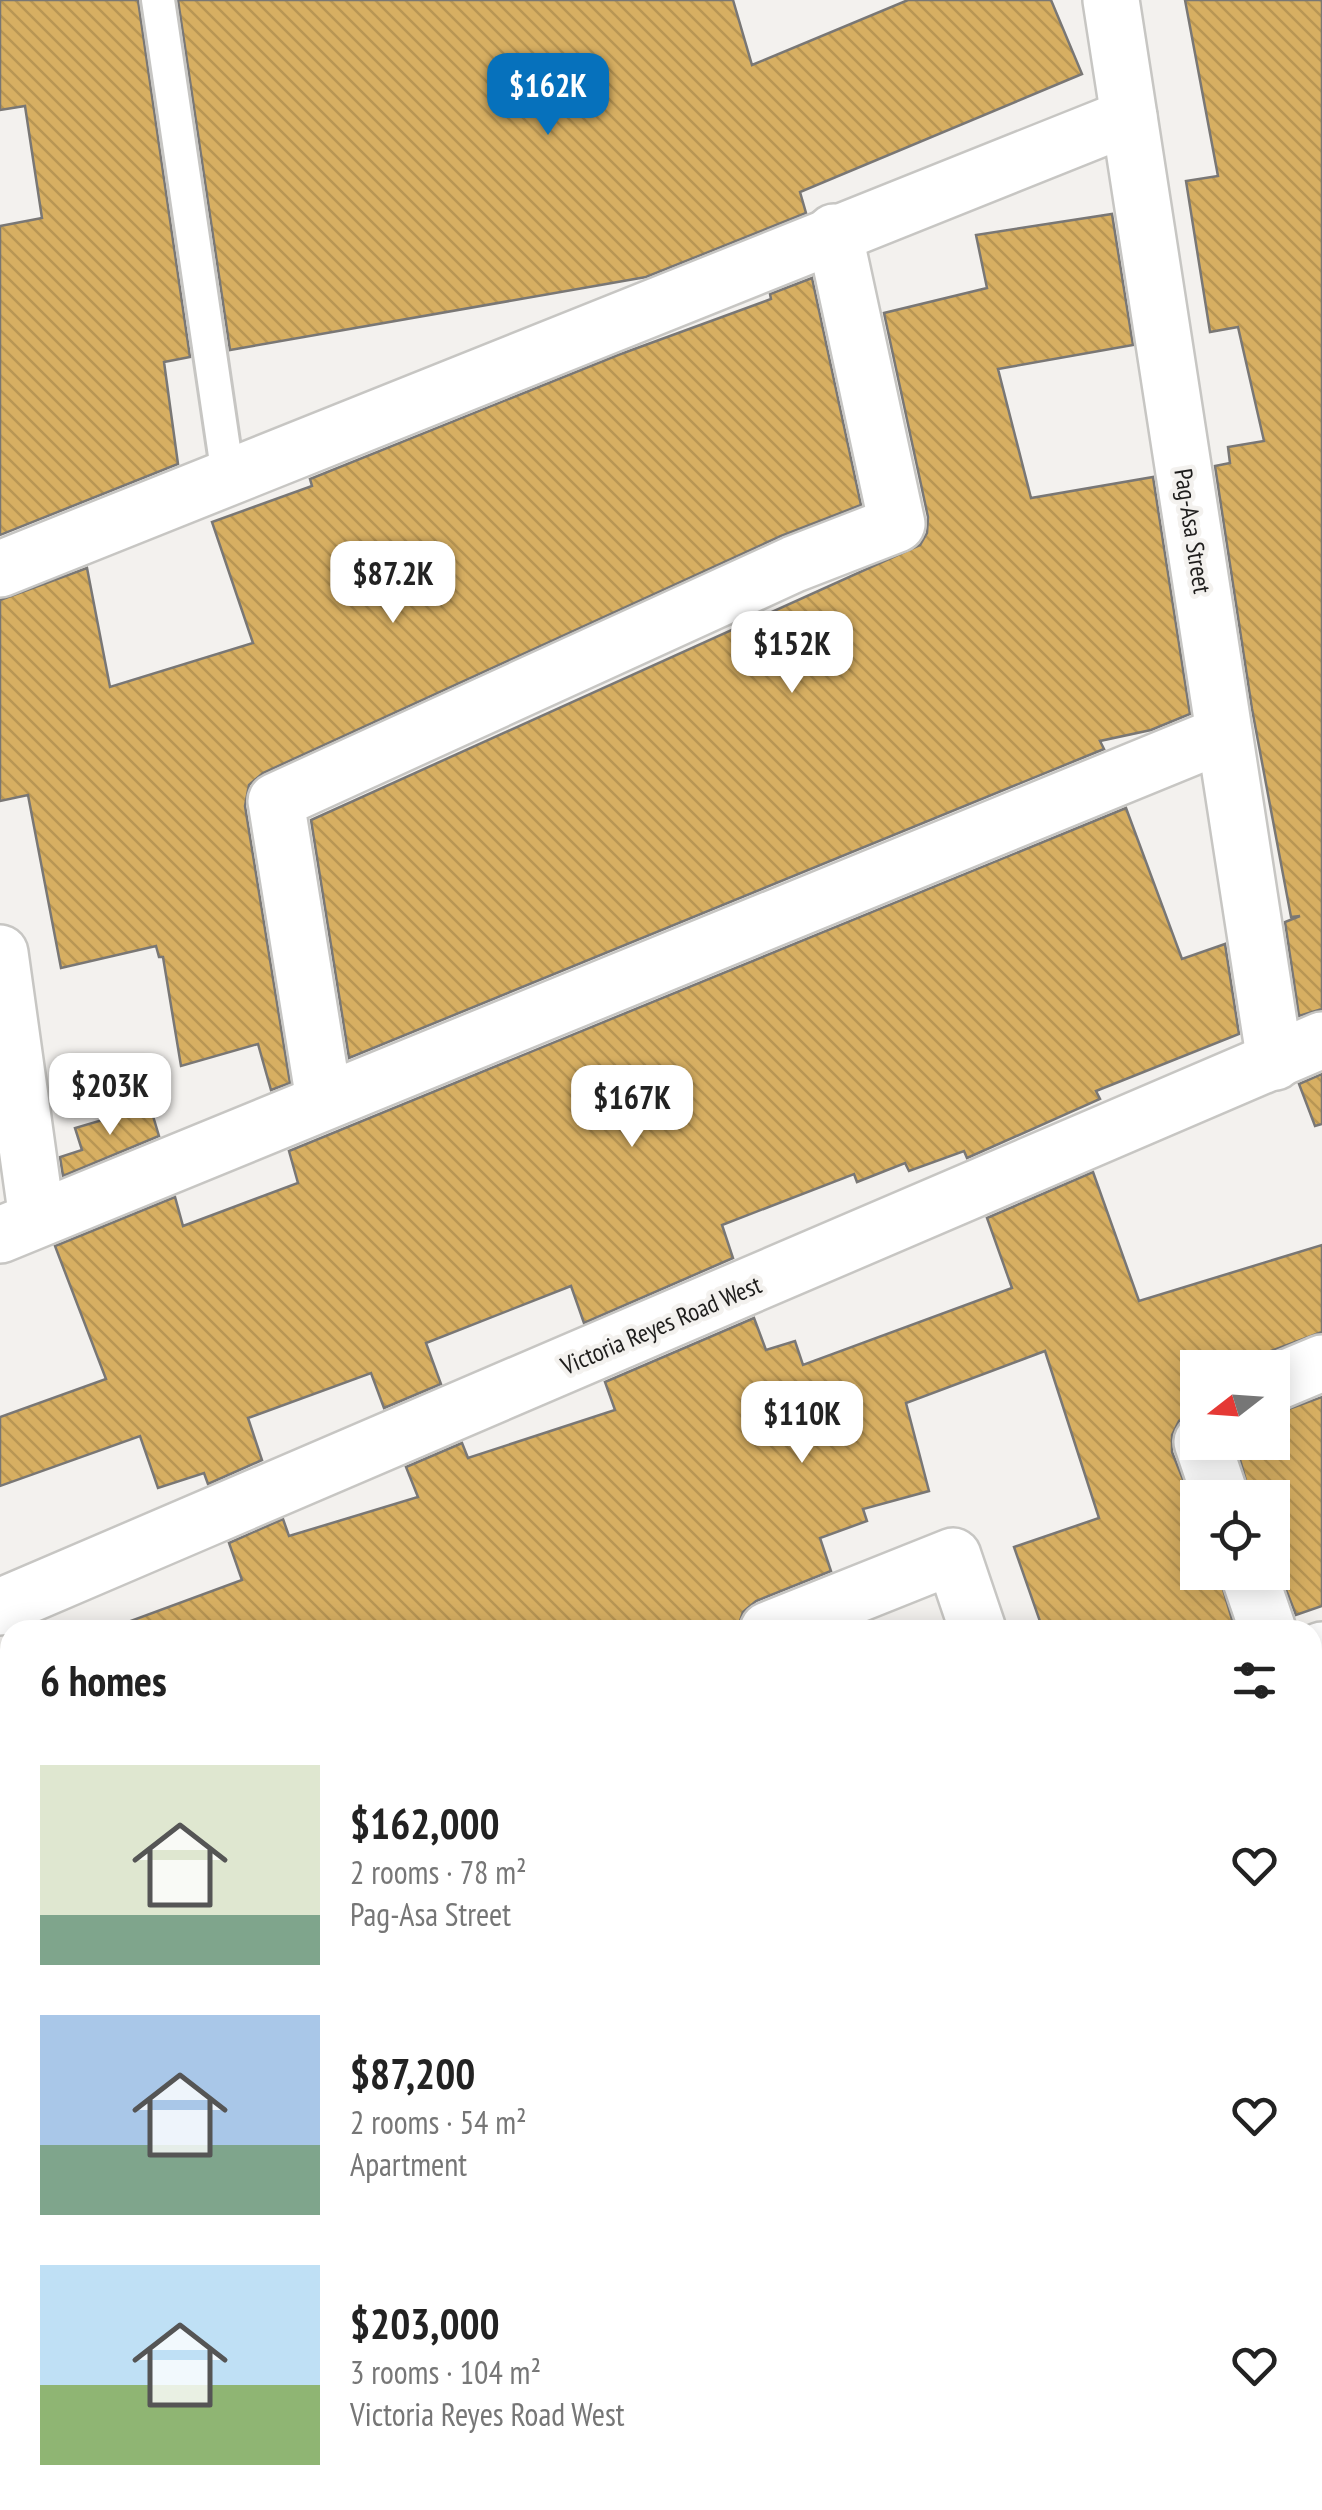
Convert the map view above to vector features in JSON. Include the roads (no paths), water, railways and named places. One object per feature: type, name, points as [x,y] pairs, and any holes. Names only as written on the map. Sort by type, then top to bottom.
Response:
[{"type":"street","name":"Pag-Asa Street","points":[[1111,0],[1224,734],[1298,1051]]},
{"type":"street","points":[[0,569],[1129,117]]},
{"type":"street","points":[[324,1100],[276,801],[776,572],[898,524],[834,232]]},
{"type":"street","points":[[0,953],[19,1227],[1224,734]]},
{"type":"street","name":"Victoria Reyes Road West","points":[[0,1608],[1298,1051]]},
{"type":"street","points":[[1290,1376],[1322,1363]]},
{"type":"street","points":[[793,1620],[953,1556],[975,1620]]},
{"type":"street","points":[[1254,1590],[1265,1620]]},
{"type":"lane","points":[[158,0],[228,476]]}]
